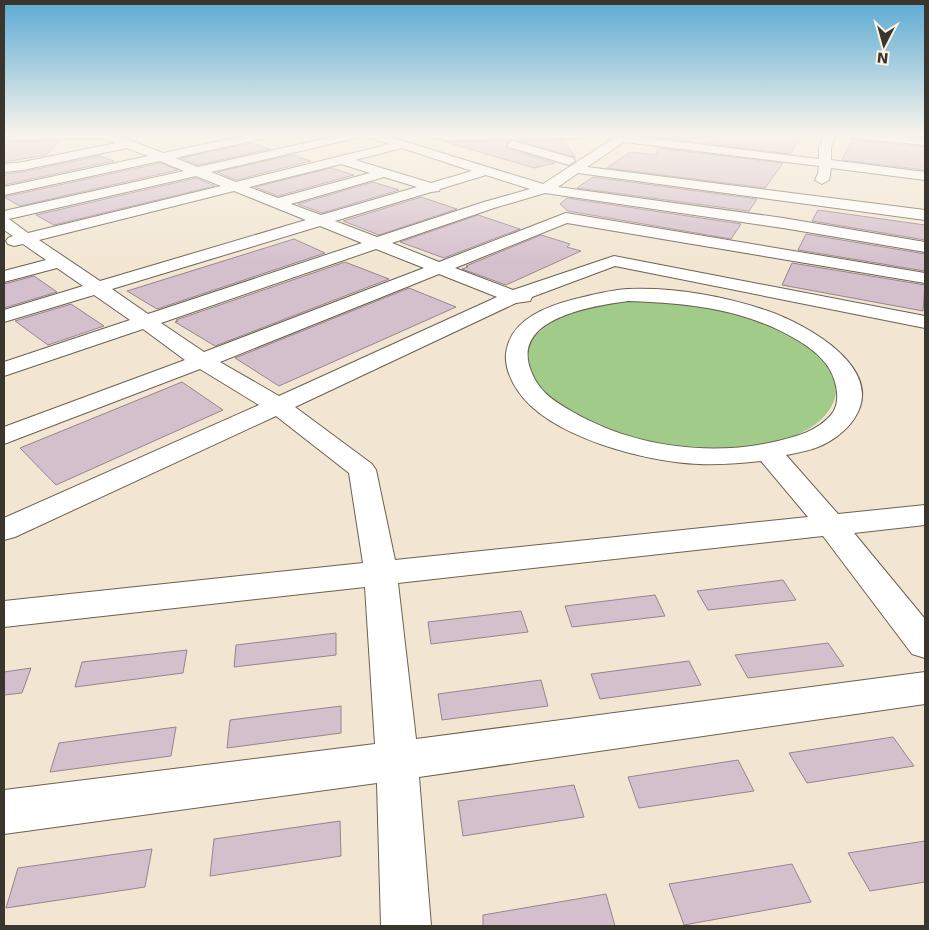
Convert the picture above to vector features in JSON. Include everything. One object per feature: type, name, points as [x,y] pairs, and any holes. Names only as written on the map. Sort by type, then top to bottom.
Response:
[{"type":"street","points":[[4,191],[67,177]]},
{"type":"street","points":[[4,216],[169,177]]},
{"type":"street","points":[[212,177],[513,297],[592,300]]},
{"type":"street","points":[[4,243],[269,177]]},
{"type":"street","points":[[277,203],[368,177]]},
{"type":"street","points":[[399,177],[450,193]]},
{"type":"street","points":[[4,316],[464,177]]},
{"type":"street","points":[[510,177],[545,189],[783,223],[925,247]]},
{"type":"street","points":[[4,369],[489,205],[545,189],[558,177]]},
{"type":"street","points":[[647,177],[925,215]]},
{"type":"street","points":[[756,278],[785,324],[819,344],[842,368],[851,393],[843,418],[815,439],[769,453],[709,457],[646,449],[589,431],[546,407],[522,380],[515,355],[524,332],[541,318],[564,307],[592,300],[628,295],[706,300],[756,278],[783,223],[799,198],[821,177]]},
{"type":"street","points":[[545,189],[558,221],[590,236]]},
{"type":"street","points":[[470,199],[522,215],[558,221],[756,278],[925,322]]},
{"type":"street","points":[[4,436],[202,361],[558,221]]},
{"type":"street","points":[[4,223],[202,361],[278,406],[362,470],[382,574],[397,761],[406,926]]},
{"type":"street","points":[[4,530],[609,255],[756,278],[925,278]]},
{"type":"street","points":[[4,278],[60,262]]},
{"type":"street","points":[[513,297],[524,332]]},
{"type":"street","points":[[769,453],[831,526],[925,644]]},
{"type":"street","points":[[4,614],[925,516]]},
{"type":"street","points":[[4,812],[397,761],[925,688]]},
{"type":"green space","points":[[666,300],[731,311],[775,326],[795,336],[812,349],[826,365],[833,377],[836,395],[827,413],[815,425],[779,441],[737,449],[696,449],[630,438],[599,427],[570,412],[537,383],[530,369],[529,352],[531,342],[537,334],[554,321],[569,313],[600,304]]},
{"type":"building","points":[[4,177],[39,177],[4,185]]},
{"type":"building","points":[[94,177],[146,177],[20,206],[4,197]]},
{"type":"building","points":[[230,177],[246,177],[236,180]]},
{"type":"building","points":[[293,177],[345,177],[278,196],[255,187]]},
{"type":"building","points":[[592,177],[596,177],[757,199],[749,211],[577,188]]},
{"type":"building","points":[[681,177],[773,177],[765,188]]},
{"type":"building","points":[[196,178],[215,186],[54,225],[36,215]]},
{"type":"building","points":[[373,182],[399,190],[322,213],[298,204]]},
{"type":"building","points":[[421,197],[457,209],[379,235],[343,221]]},
{"type":"building","points":[[567,198],[741,224],[731,239],[568,211],[560,204]]},
{"type":"building","points":[[818,210],[925,225],[925,240],[812,221]]},
{"type":"building","points":[[478,215],[520,229],[444,258],[400,242]]},
{"type":"building","points":[[806,234],[925,254],[925,271],[798,250]]},
{"type":"building","points":[[541,235],[570,244],[567,247],[581,251],[506,285],[462,269],[468,267],[466,266]]},
{"type":"building","points":[[294,239],[325,253],[157,309],[127,291]]},
{"type":"building","points":[[345,262],[389,279],[215,346],[175,322],[178,321],[176,320]]},
{"type":"building","points":[[792,263],[925,285],[923,311],[782,285]]},
{"type":"building","points":[[34,276],[57,292],[4,308],[4,284]]},
{"type":"building","points":[[409,288],[456,307],[279,386],[235,358]]},
{"type":"building","points":[[71,304],[104,326],[48,345],[15,321]]},
{"type":"building","points":[[182,382],[223,410],[56,485],[20,448]]},
{"type":"building","points":[[783,580],[796,600],[708,610],[697,591]]},
{"type":"building","points":[[655,595],[665,616],[572,627],[565,606]]},
{"type":"building","points":[[521,611],[528,632],[431,644],[428,622]]},
{"type":"building","points":[[336,633],[336,655],[234,667],[236,645]]},
{"type":"building","points":[[828,643],[844,666],[748,678],[735,655]]},
{"type":"building","points":[[187,650],[183,673],[75,687],[82,662]]},
{"type":"building","points":[[689,661],[701,685],[600,699],[591,674]]},
{"type":"building","points":[[31,668],[22,693],[4,695],[4,672]]},
{"type":"building","points":[[541,680],[548,706],[442,720],[438,694]]},
{"type":"building","points":[[341,706],[341,733],[227,748],[230,720]]},
{"type":"building","points":[[176,727],[171,756],[50,772],[59,743]]},
{"type":"building","points":[[893,737],[914,766],[807,783],[789,753]]},
{"type":"building","points":[[738,760],[754,791],[639,808],[628,777]]},
{"type":"building","points":[[574,785],[584,817],[463,836],[458,801]]},
{"type":"building","points":[[340,821],[341,856],[210,876],[214,839]]},
{"type":"building","points":[[925,841],[925,882],[870,891],[848,853]]},
{"type":"building","points":[[152,849],[145,887],[6,908],[18,868]]},
{"type":"building","points":[[792,864],[811,902],[684,925],[669,884]]},
{"type":"building","points":[[606,894],[615,926],[483,926],[483,915]]}]
